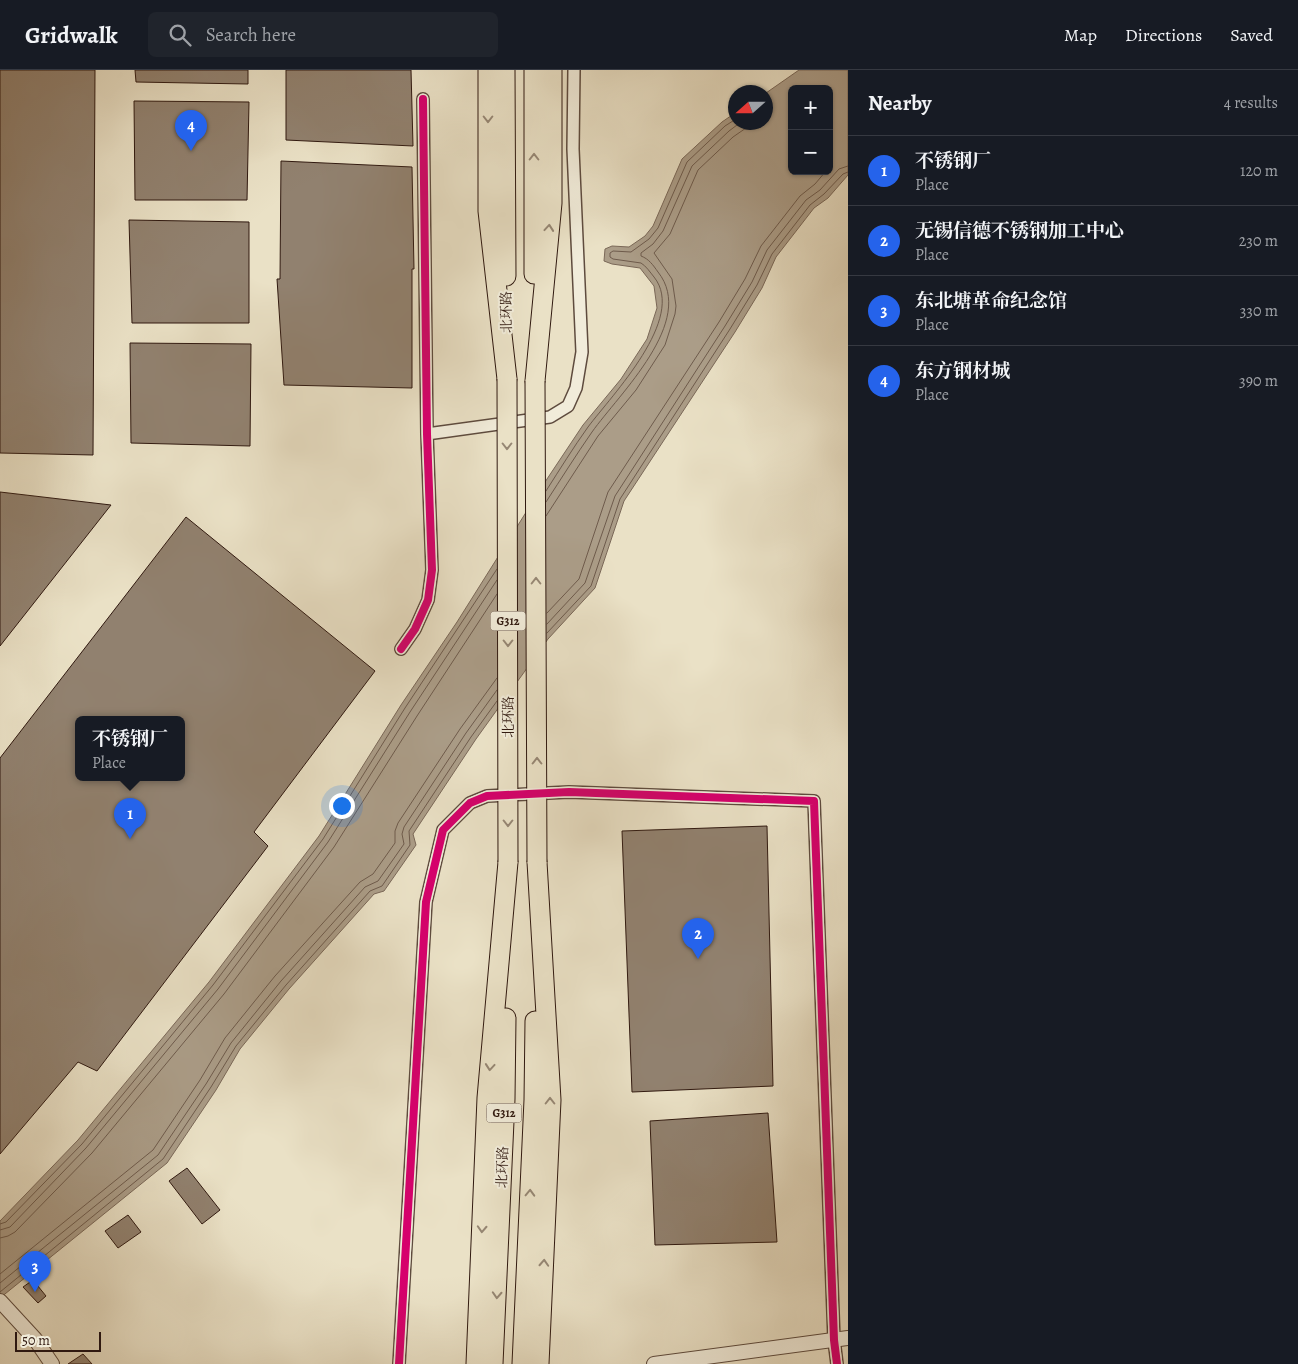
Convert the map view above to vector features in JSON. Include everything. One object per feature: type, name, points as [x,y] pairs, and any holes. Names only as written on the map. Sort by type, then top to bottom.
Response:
[{"type":"highway","points":[[488,70],[488,211],[507,379]]},
{"type":"highway","name":"北环路","points":[[493,1364],[504,1108],[508,862],[505,70]]},
{"type":"highway","name":"北环路","points":[[522,1364],[533,1109],[537,862],[534,70]]},
{"type":"highway","points":[[535,381],[552,204],[552,70]]},
{"type":"highway","points":[[476,1364],[487,1098],[508,862]]},
{"type":"highway","points":[[537,862],[551,1100],[539,1364]]},
{"type":"street","points":[[427,434],[550,417],[568,406],[576,388],[582,352],[573,149],[574,70]]},
{"type":"street","points":[[401,649],[414,629],[428,600],[432,570],[427,434],[423,99]]},
{"type":"street","points":[[399,1364],[426,902],[443,830],[470,803],[487,796],[569,792],[814,801],[834,1340],[837,1364]]},
{"type":"street","points":[[0,1301],[35,1339],[52,1364]]},
{"type":"street","points":[[654,1364],[848,1338]]},
{"type":"water","points":[[799,70],[848,70],[848,175],[828,198],[814,208],[776,257],[762,288],[735,332],[624,501],[595,588],[548,639],[476,739],[413,834],[416,845],[384,891],[374,894],[289,989],[240,1049],[216,1090],[167,1163],[0,1298],[0,1221],[78,1140],[209,982],[319,836],[547,479],[583,425],[621,379],[647,339],[657,308],[654,286],[640,268],[604,261],[605,249],[612,246],[629,247],[645,236],[653,226],[682,159],[728,118],[728,130],[773,130],[773,88]]},
{"type":"building","points":[[0,70],[95,70],[93,455],[0,453]]},
{"type":"building","points":[[135,70],[248,70],[248,84],[136,82]]},
{"type":"building","points":[[286,70],[411,70],[413,146],[286,140]]},
{"type":"building","points":[[134,101],[249,102],[247,200],[135,200]]},
{"type":"building","points":[[281,161],[412,167],[414,269],[412,269],[412,388],[284,385],[277,279],[280,279]]},
{"type":"building","points":[[129,220],[249,222],[249,323],[132,323]]},
{"type":"building","points":[[130,343],[251,344],[250,446],[131,443]]},
{"type":"building","points":[[0,492],[111,505],[0,646]]},
{"type":"building","points":[[186,517],[375,671],[254,832],[268,846],[97,1071],[78,1062],[0,1154],[0,758]]},
{"type":"building","points":[[767,826],[773,1086],[632,1092],[622,831]]},
{"type":"building","points":[[768,1113],[777,1242],[655,1245],[650,1121]]},
{"type":"building","points":[[187,1168],[220,1210],[202,1224],[169,1181]]},
{"type":"building","points":[[128,1215],[141,1232],[118,1248],[105,1231]]},
{"type":"building","points":[[33,1280],[46,1296],[38,1303],[23,1287]]},
{"type":"building","points":[[83,1354],[92,1364],[68,1364]]},
{"type":"cycle path","points":[[401,649],[415,629],[428,600],[432,570],[427,434],[423,99]]},
{"type":"cycle path","points":[[399,1364],[426,902],[443,830],[470,803],[487,796],[569,792],[814,801],[834,1340],[837,1364]]},
{"type":"place","name":"东方钢材城","points":[[191,151]]},
{"type":"place","name":"不锈钢厂","points":[[130,839]]},
{"type":"place","name":"无锡信德不锈钢加工中心","points":[[698,959]]},
{"type":"place","name":"东北塘革命纪念馆","points":[[35,1292]]}]
